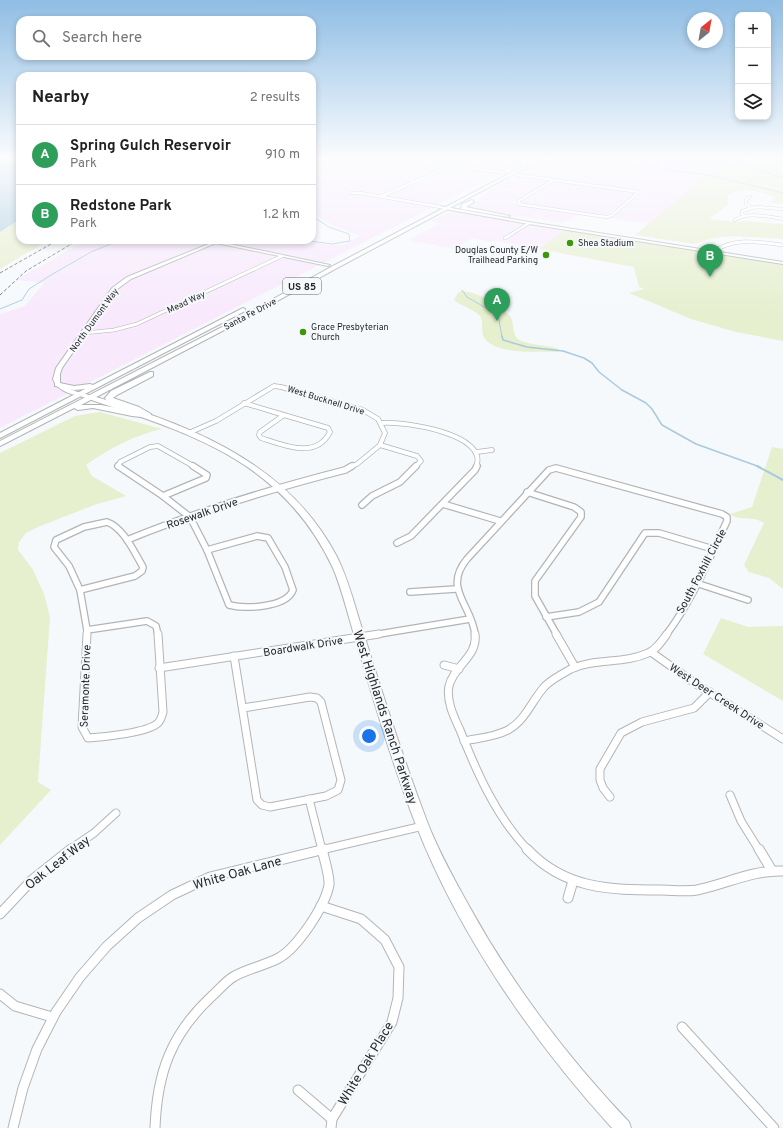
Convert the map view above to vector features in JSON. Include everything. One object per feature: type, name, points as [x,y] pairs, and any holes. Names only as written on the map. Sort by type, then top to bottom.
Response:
[{"type":"highway","name":"Santa Fe Drive","points":[[0,436],[292,285],[431,211]]},
{"type":"highway","name":"Santa Fe Drive","points":[[0,444],[228,326],[405,231],[448,211]]},
{"type":"highway","points":[[478,211],[508,216]]},
{"type":"highway","points":[[405,231],[446,212],[479,214]]},
{"type":"highway","points":[[324,274],[322,272],[323,271],[377,243],[392,234],[397,229]]},
{"type":"highway","points":[[98,401],[109,391],[197,345],[206,332],[281,293],[292,285]]},
{"type":"highway","points":[[145,415],[136,409],[111,401],[110,398],[114,393],[206,344],[226,330],[228,326]]},
{"type":"highway","points":[[59,385],[79,388],[108,379]]},
{"type":"highway","points":[[43,413],[64,398],[64,392],[59,385]]},
{"type":"highway","points":[[55,416],[81,407],[92,405],[120,412],[145,415]]},
{"type":"main road","name":"West Highlands Ranch Parkway","points":[[79,394],[145,415],[191,432],[257,470],[278,487],[305,516],[326,546],[343,580],[359,637],[423,826],[457,899],[498,968],[548,1039],[606,1111],[623,1128]]},
{"type":"street","points":[[460,211],[529,223],[783,262]]},
{"type":"street","points":[[464,211],[508,216],[714,251],[728,244],[742,242],[783,245]]},
{"type":"street","points":[[563,211],[606,217],[610,216],[616,211]]},
{"type":"street","points":[[743,211],[742,214],[746,216]]},
{"type":"street","points":[[735,220],[737,217],[746,216],[783,219]]},
{"type":"street","points":[[504,238],[529,223]]},
{"type":"street","name":"North Dumont Way","points":[[59,385],[55,379],[59,368],[114,289],[128,278],[211,244]]},
{"type":"street","name":"North Dumont Way","points":[[225,244],[282,256]]},
{"type":"street","points":[[282,256],[328,265]]},
{"type":"street","name":"Mead Way","points":[[84,333],[114,330],[144,322],[282,256]]},
{"type":"street","points":[[59,385],[79,394]]},
{"type":"street","name":"West Bucknell Drive","points":[[191,432],[216,421],[269,388],[281,387],[363,410],[373,415],[382,423]]},
{"type":"street","points":[[244,403],[328,428],[330,432],[329,436],[313,448],[307,449],[296,449],[261,438],[259,435],[260,432],[284,415]]},
{"type":"street","points":[[278,487],[345,470],[357,464],[380,444],[385,433],[382,423],[408,423],[447,434],[466,442],[477,452],[479,462],[475,470],[411,536],[397,543]]},
{"type":"street","points":[[362,505],[372,496],[400,482],[421,461],[417,456],[380,444]]},
{"type":"street","points":[[164,496],[201,481],[206,478],[207,475],[158,446],[150,447],[120,462],[118,467],[164,496],[190,517],[207,550],[229,605],[237,608],[272,604],[290,597],[293,590],[285,567],[268,538],[257,536],[207,550]]},
{"type":"street","points":[[477,452],[492,450]]},
{"type":"street","name":"South Foxhill Circle","points":[[456,589],[460,568],[527,492],[549,470],[556,468],[722,514],[727,517],[727,521],[714,549],[665,638],[651,652]]},
{"type":"street","name":"Rosewalk Drive","points":[[127,540],[278,487]]},
{"type":"street","points":[[527,492],[574,507],[581,512],[581,517],[535,581],[534,596],[575,667]]},
{"type":"street","points":[[443,504],[500,521]]},
{"type":"street","name":"Seramonte Drive","points":[[80,590],[136,576],[142,571],[143,567],[127,540],[112,524],[104,522],[96,523],[56,540],[54,547],[69,566],[80,590],[87,630],[82,727],[88,738],[98,738],[148,729],[158,723],[163,712],[159,668],[158,630],[155,625],[151,621],[87,630]]},
{"type":"street","points":[[546,618],[579,612],[599,602],[645,533],[659,532],[714,549]]},
{"type":"street","points":[[696,583],[748,600]]},
{"type":"street","points":[[410,592],[456,589],[470,619],[475,635],[474,651],[459,669],[449,685],[449,701],[486,792],[512,832],[537,859],[560,875],[573,880],[618,889],[695,891],[751,873],[771,870],[783,871]]},
{"type":"street","name":"Boardwalk Drive","points":[[159,668],[470,619]]},
{"type":"street","points":[[464,741],[493,735],[512,728],[524,716],[549,683],[575,667],[632,657],[651,652]]},
{"type":"street","name":"West Deer Creek Drive","points":[[651,652],[696,684],[783,739]]},
{"type":"street","points":[[234,656],[257,800],[262,805],[270,807],[326,796],[338,790],[341,780],[321,702],[317,698],[310,697],[243,708]]},
{"type":"street","points":[[444,665],[459,669]]},
{"type":"street","points":[[610,797],[603,788],[600,780],[600,769],[621,734],[642,722],[694,708],[710,692]]},
{"type":"street","points":[[730,795],[741,821],[771,870]]},
{"type":"street","points":[[155,1128],[156,1105],[160,1086],[170,1051],[182,1029],[196,1011],[233,977],[279,958],[304,934],[322,906],[329,884],[322,849],[309,799]]},
{"type":"street","name":"Oak Leaf Way","points":[[0,914],[16,894],[52,863],[102,828],[116,813]]},
{"type":"street","name":"White Oak Lane","points":[[13,1128],[23,1090],[36,1052],[52,1017],[99,953],[130,924],[170,896],[189,885],[210,877],[423,826]]},
{"type":"street","points":[[568,898],[573,880]]},
{"type":"street","name":"White Oak Place","points":[[322,906],[361,919],[385,940],[399,967],[398,998],[392,1022],[332,1124]]},
{"type":"street","points":[[0,994],[15,1006],[52,1017]]},
{"type":"street","points":[[682,1027],[774,1128]]},
{"type":"street","points":[[298,1090],[332,1124]]},
{"type":"shaded area","points":[[316,211],[426,211],[0,428],[0,314],[25,306],[44,283],[16,280],[80,244],[316,243],[344,245],[360,236],[316,216]]},
{"type":"shaded area","points":[[481,211],[552,211],[577,215],[563,223]]},
{"type":"shaded area","points":[[568,211],[613,211],[607,215],[602,216]]},
{"type":"shaded area","points":[[620,211],[665,211],[649,224],[611,218]]},
{"type":"shaded area","points":[[449,212],[457,212],[566,230],[539,249],[472,238],[455,249],[409,240],[440,223],[430,221]]},
{"type":"green space","points":[[0,211],[16,211],[16,244],[42,244],[0,269]]},
{"type":"green space","points":[[664,211],[720,211],[709,219],[783,224],[783,239],[733,236],[714,238],[694,244],[635,235]]},
{"type":"green space","points":[[567,229],[783,264],[783,341],[736,332],[691,319],[629,293],[644,289],[639,287],[634,267],[539,249]]},
{"type":"green space","points":[[461,291],[481,296],[510,316],[516,337],[519,340],[559,349],[558,352],[509,350],[492,345],[484,337],[480,316],[454,300]]},
{"type":"green space","points":[[100,412],[162,429],[122,443],[103,453],[86,465],[92,476],[126,496],[94,505],[38,527],[26,533],[19,542],[18,550],[32,568],[44,594],[50,617],[38,782],[51,790],[0,845],[0,453],[75,416]]},
{"type":"green space","points":[[772,447],[783,449],[783,589],[769,578],[749,572],[744,565],[764,523],[755,519],[738,518],[730,514],[752,507]]},
{"type":"green space","points":[[721,618],[748,627],[783,626],[783,701],[703,654]]},
{"type":"water","points":[[0,211],[16,211],[16,222],[0,232]]},
{"type":"waterway","points":[[316,219],[329,227],[349,234],[350,241],[332,244],[316,242]]},
{"type":"waterway","points":[[0,309],[22,300],[29,289],[51,275],[91,252],[110,244]]},
{"type":"waterway","points":[[462,290],[467,297],[498,315],[502,337]]},
{"type":"waterway","points":[[502,336],[503,340],[527,347],[563,351],[584,358],[592,363],[599,372],[622,390],[646,403],[652,409],[662,425],[696,444],[760,467]]},
{"type":"waterway","points":[[757,466],[783,480]]},
{"type":"railway","points":[[0,273],[51,244]]},
{"type":"railway","points":[[0,295],[26,271],[71,244]]},
{"type":"place","name":"Shea Stadium","points":[[570,243]]},
{"type":"place","name":"Douglas County E/W Trailhead Parking","points":[[546,255]]},
{"type":"place","name":"Redstone Park","points":[[710,277]]},
{"type":"place","name":"Spring Gulch Reservoir","points":[[497,321]]},
{"type":"place","name":"Grace Presbyterian Church","points":[[303,332]]}]
